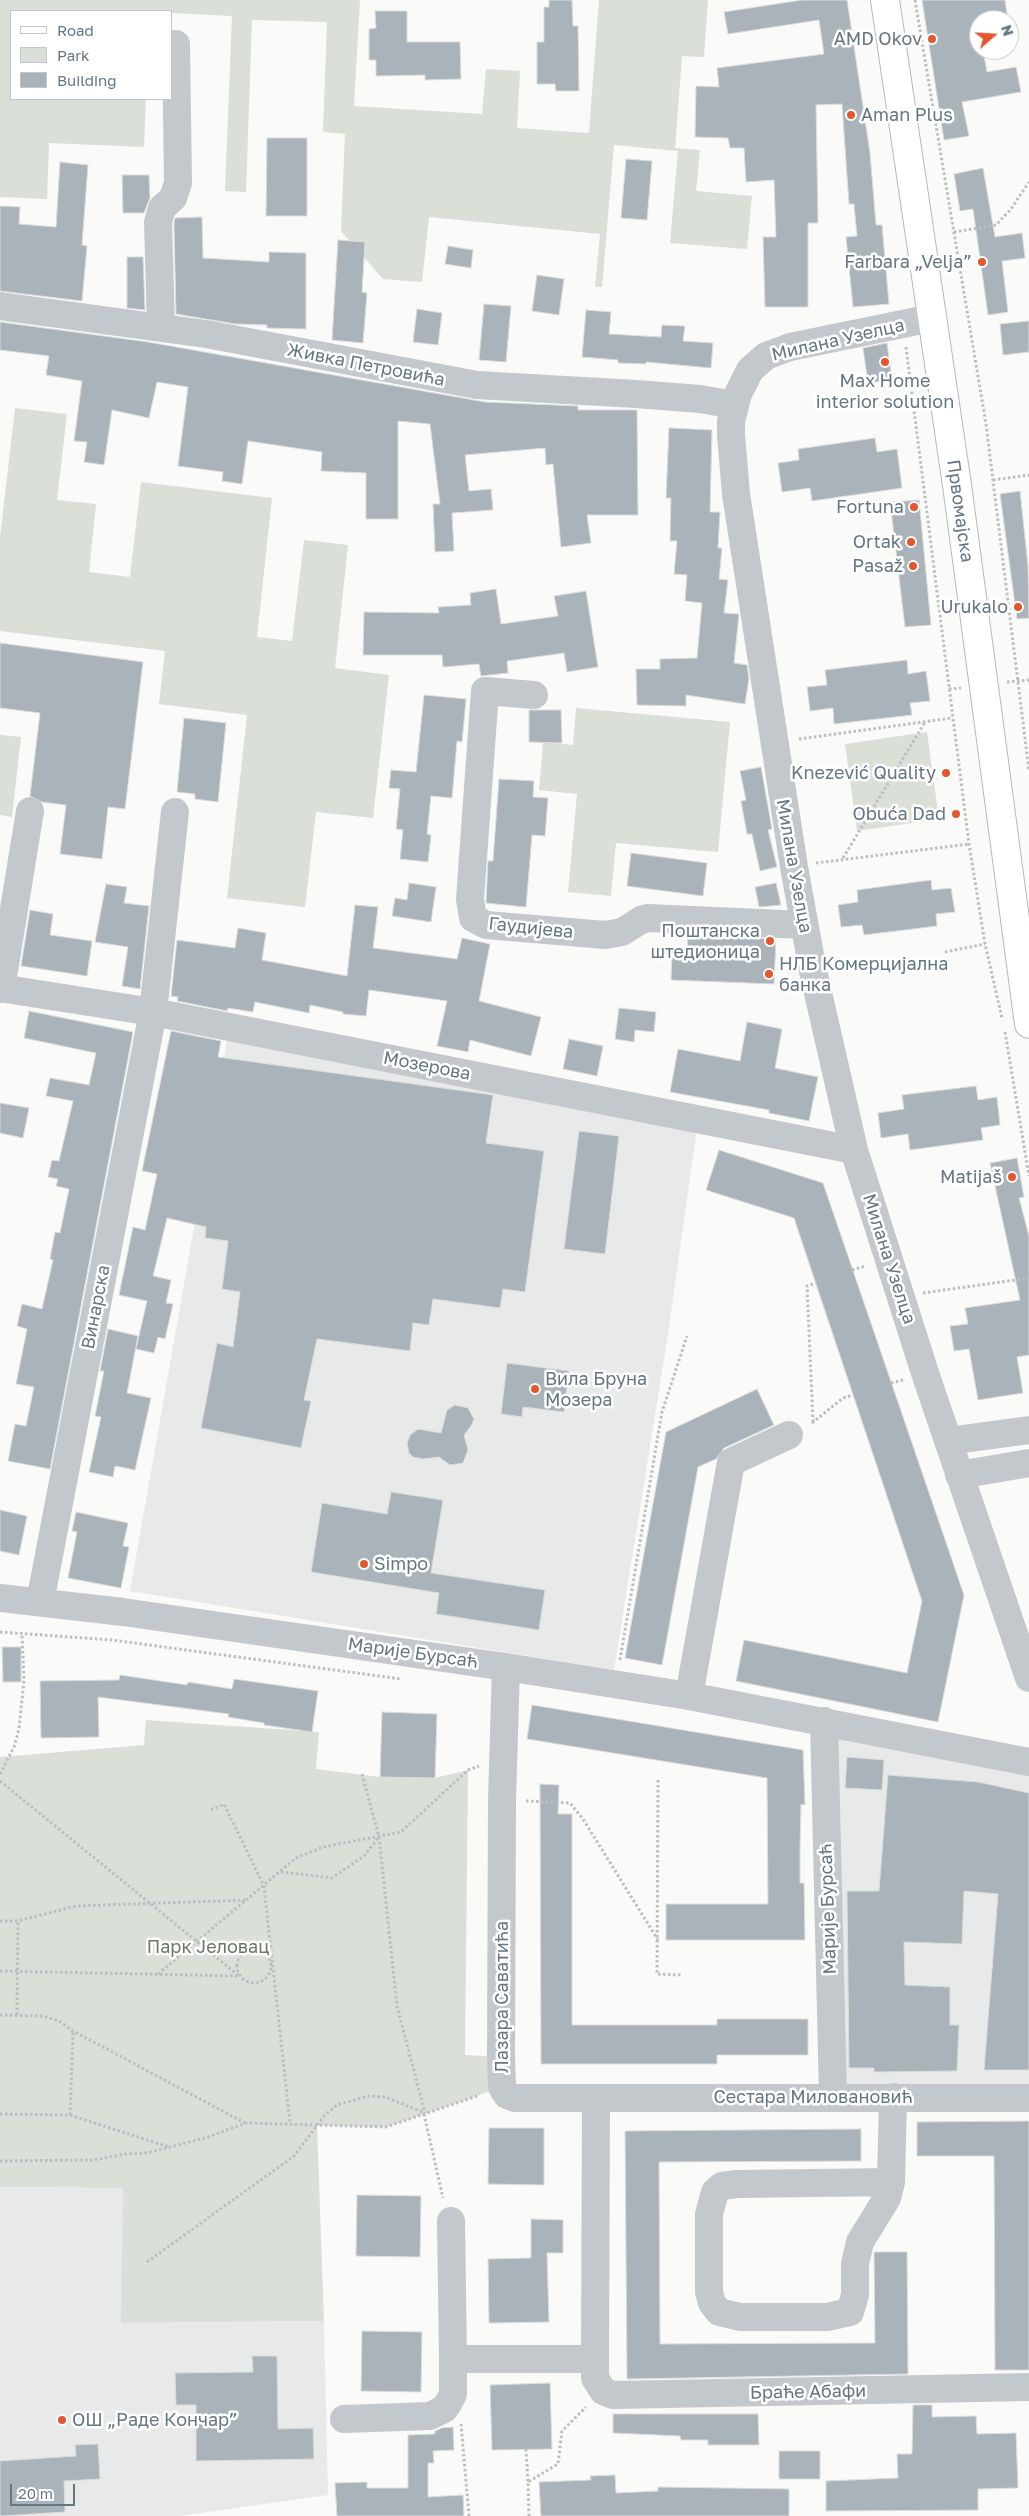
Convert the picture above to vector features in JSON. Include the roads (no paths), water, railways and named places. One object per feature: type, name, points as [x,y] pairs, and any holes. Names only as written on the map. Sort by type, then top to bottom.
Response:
[{"type":"main road","name":"Првомајска","points":[[885,0],[960,504],[1017,1026]]},
{"type":"street","points":[[161,327],[158,222],[162,208],[173,198],[178,183],[176,44]]},
{"type":"street","name":"Живка Петровића","points":[[0,306],[161,327],[477,385],[636,394],[700,399],[734,405]]},
{"type":"street","name":"Милана Узелца","points":[[932,318],[798,346],[766,356],[750,370],[734,405],[730,435],[736,494],[804,925],[854,1150],[900,1297],[1029,1678]]},
{"type":"street","name":"Гаудијева","points":[[534,695],[486,691],[470,899],[473,918],[486,924],[599,935],[622,932],[641,920],[648,918],[804,925]]},
{"type":"street","points":[[1,988],[30,810]]},
{"type":"street","name":"Винарска","points":[[40,1602],[153,1012],[175,812]]},
{"type":"street","name":"Мозерова","points":[[1,988],[153,1012],[854,1150]]},
{"type":"street","points":[[948,1441],[1029,1430]]},
{"type":"street","points":[[689,1696],[731,1462],[789,1434]]},
{"type":"street","points":[[959,1475],[1029,1463]]},
{"type":"street","name":"Марије Бурсаћ","points":[[0,1598],[506,1667],[616,1684],[824,1721],[1029,1762]]},
{"type":"street","name":"Лазара Саватића","points":[[506,1667],[502,1800],[502,2087],[507,2095],[514,2098],[596,2099]]},
{"type":"street","name":"Марије Бурсаћ","points":[[824,1721],[833,2097]]},
{"type":"street","points":[[891,2182],[737,2184],[722,2186],[715,2192],[709,2214],[709,2292],[712,2303],[719,2312],[740,2317],[826,2317],[850,2312],[855,2295],[855,2264],[860,2242],[887,2198],[891,2182],[893,2097]]},
{"type":"street","name":"Сестара Миловановић","points":[[596,2099],[1029,2098]]},
{"type":"street","points":[[453,2359],[598,2376],[596,2099]]},
{"type":"street","points":[[344,2419],[430,2416],[444,2409],[449,2402],[452,2394],[453,2359],[451,2221]]},
{"type":"street","name":"Браће Абафи","points":[[598,2376],[613,2395],[1029,2387]]},
{"type":"place","name":"AMD Okov","points":[[932,39]]},
{"type":"place","name":"Aman Plus","points":[[851,115]]},
{"type":"place","name":"Farbara „Velja”","points":[[982,262]]},
{"type":"place","name":"Max Home interior solution","points":[[885,362]]},
{"type":"place","name":"Fortuna","points":[[914,507]]},
{"type":"place","name":"Ortak","points":[[911,542]]},
{"type":"place","name":"Pasaž","points":[[913,566]]},
{"type":"place","name":"Urukalo","points":[[1018,607]]},
{"type":"place","name":"Knezević Quality","points":[[946,773]]},
{"type":"place","name":"Obuća Dad","points":[[956,814]]},
{"type":"place","name":"Поштанска штедионица","points":[[770,941]]},
{"type":"place","name":"НЛБ Комерцијална банка","points":[[769,974]]},
{"type":"place","name":"Matijaš","points":[[1012,1177]]},
{"type":"place","name":"Вила Бруна Мозера","points":[[535,1389]]},
{"type":"place","name":"Simpo","points":[[364,1564]]},
{"type":"place","name":"ОШ „Раде Кончар”","points":[[62,2420]]},
{"type":"park label","name":"Парк Јеловац","points":[[208,1947]]}]
